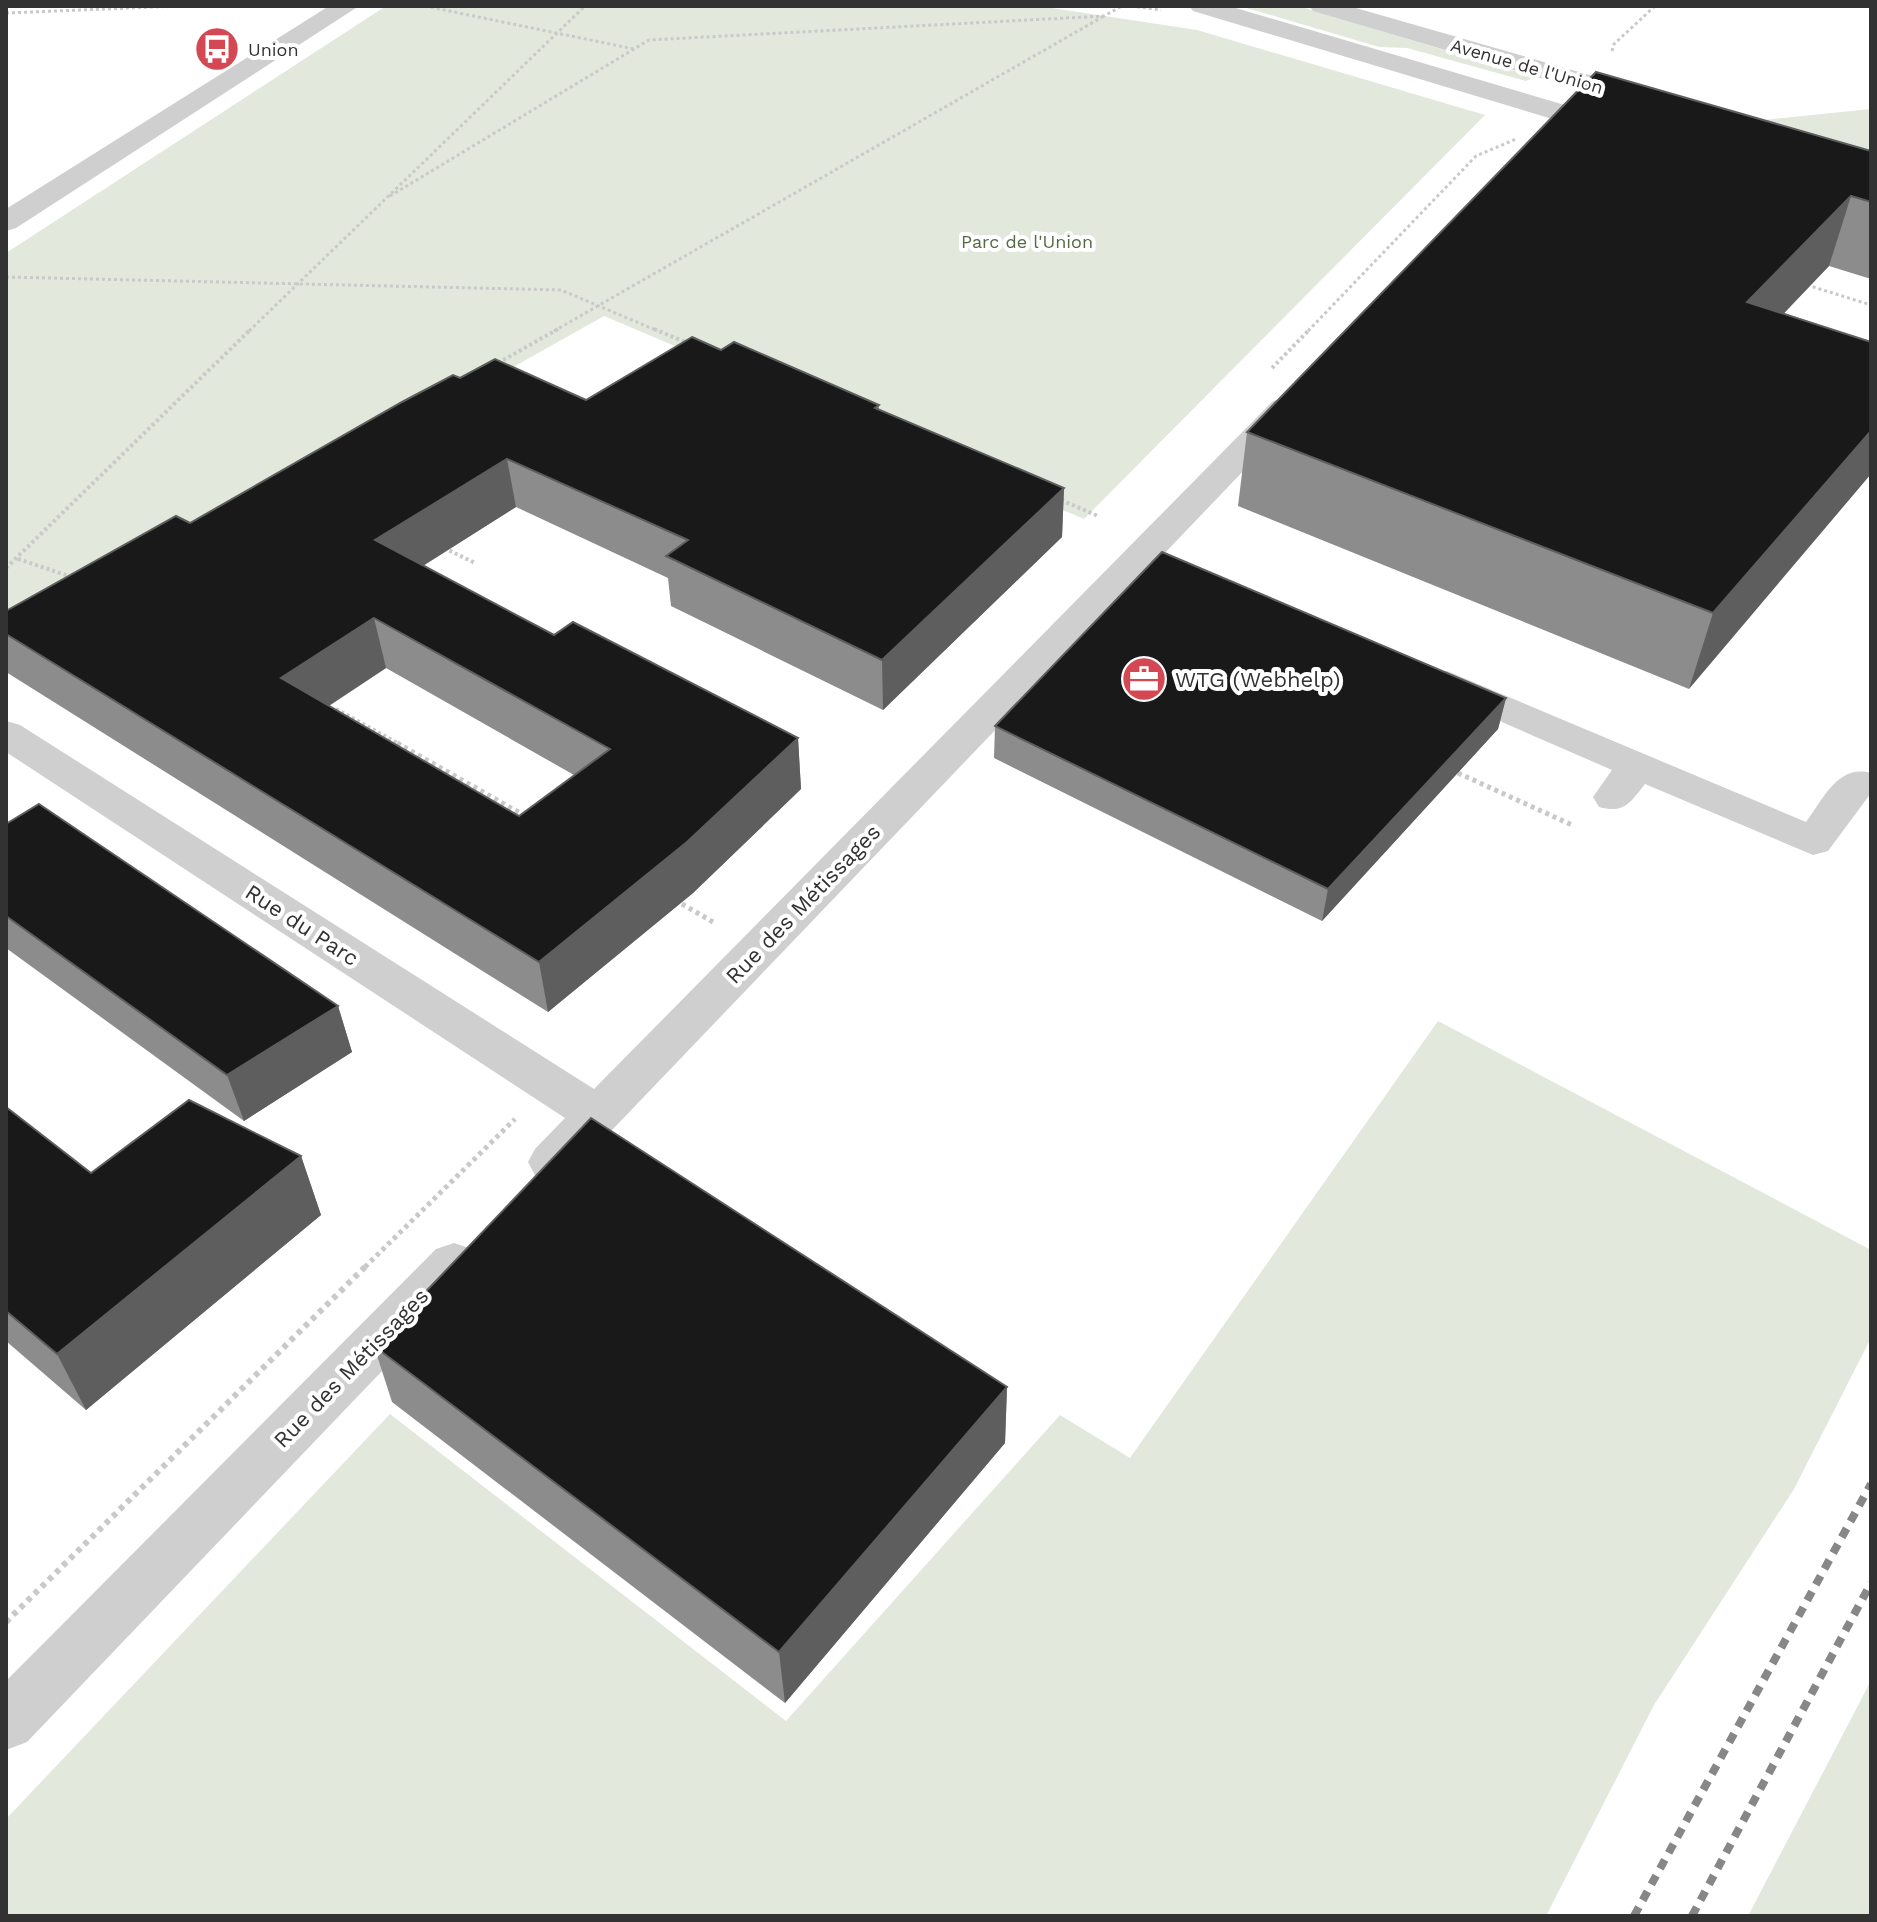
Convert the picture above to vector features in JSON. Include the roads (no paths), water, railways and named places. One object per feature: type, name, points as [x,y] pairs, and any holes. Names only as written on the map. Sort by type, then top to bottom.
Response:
[{"type":"street","points":[[6,205],[321,6]]},
{"type":"street","points":[[6,222],[346,6]]},
{"type":"street","points":[[1202,6],[1562,127],[1647,139]]},
{"type":"street","name":"Avenue de l'Union","points":[[1322,6],[1662,105]]},
{"type":"street","points":[[1562,127],[1603,88]]},
{"type":"street","name":"Rue des Métissages","points":[[524,1190],[1157,561],[1285,381]]},
{"type":"street","points":[[1413,669],[1813,841],[1857,783]]},
{"type":"street","name":"Rue du Parc","points":[[6,734],[597,1115]]},
{"type":"street","points":[[1613,797],[1637,766]]},
{"type":"street","name":"Rue des Métissages","points":[[6,1722],[479,1236]]},
{"type":"railway","points":[[1634,1916],[1871,1484]]},
{"type":"railway","points":[[1692,1916],[1871,1583]]},
{"type":"place","name":"Union","points":[[217,49]]},
{"type":"place","name":"WTG (Webhelp)","points":[[1144,679]]},
{"type":"park label","name":"Parc de l'Union","points":[[1027,241]]}]
